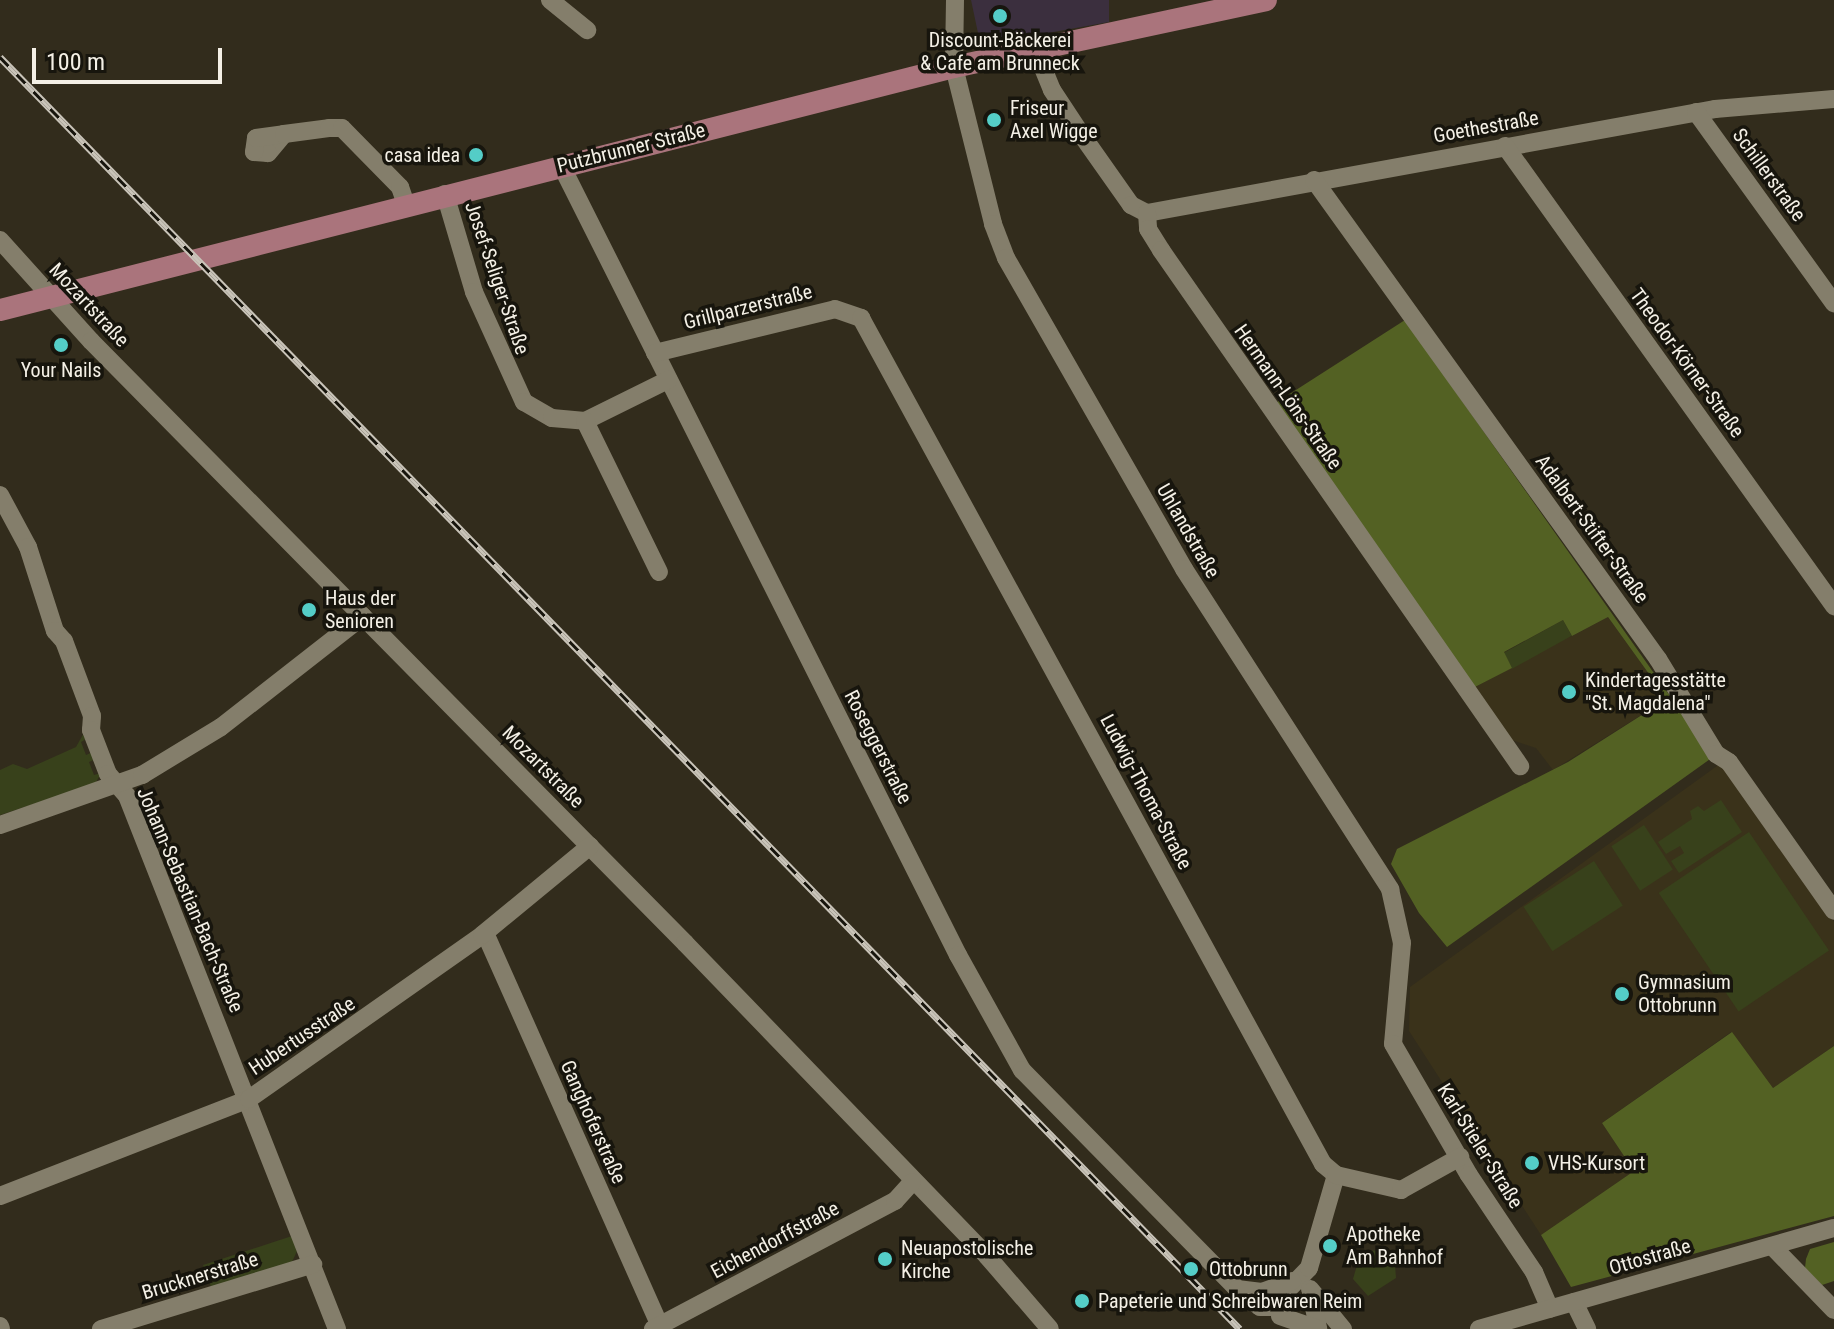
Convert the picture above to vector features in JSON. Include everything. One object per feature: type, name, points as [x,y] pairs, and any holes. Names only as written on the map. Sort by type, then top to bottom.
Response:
[{"type":"main road","name":"Putzbrunner Straße","points":[[0,310],[445,194],[954,67],[1036,51],[1214,7],[1266,0]]},
{"type":"street","points":[[550,0],[587,30]]},
{"type":"street","name":"Uhlandstraße","points":[[955,0],[954,67],[993,224],[1006,258],[1184,569],[1390,889],[1402,943],[1393,1001]]},
{"type":"street","name":"Hermann-Löns-Straße","points":[[1036,51],[1052,90],[1081,134],[1131,205],[1147,213],[1152,238],[1520,766]]},
{"type":"street","name":"Goethestraße","points":[[1147,213],[1696,112],[1834,99]]},
{"type":"street","name":"Schillerstraße","points":[[1696,112],[1834,303]]},
{"type":"street","points":[[284,134],[342,128],[400,187],[406,204]]},
{"type":"street","name":"Theodor-Körner-Straße","points":[[1505,146],[1834,606]]},
{"type":"street","name":"Roseggerstraße","points":[[561,165],[1004,1044],[1022,1070],[1237,1289],[1260,1307],[1271,1307],[1304,1284],[1336,1175]]},
{"type":"street","name":"Adalbert-Stifter-Straße","points":[[1314,180],[1407,312],[1417,317],[1427,342],[1436,345],[1492,423],[1508,456],[1522,467],[1555,521],[1665,668],[1716,754],[1729,762],[1834,911]]},
{"type":"street","name":"Josef-Seliger-Straße","points":[[445,194],[474,292],[514,388],[539,413],[585,421]]},
{"type":"street","name":"Mozartstraße","points":[[0,240],[48,296],[590,846],[1050,1329]]},
{"type":"street","name":"Grillparzerstraße","points":[[655,353],[828,310],[851,311]]},
{"type":"street","name":"Ludwig-Thoma-Straße","points":[[851,311],[868,327],[1311,1142],[1336,1175]]},
{"type":"street","points":[[659,572],[585,421],[668,380]]},
{"type":"street","name":"Johann-Sebastian-Bach-Straße","points":[[0,495],[28,547],[51,623],[64,641],[92,716],[91,730],[119,787],[249,1099],[337,1329]]},
{"type":"street","points":[[0,825],[119,787],[221,727],[363,616]]},
{"type":"street","name":"Hubertusstraße","points":[[0,1196],[249,1099],[485,933],[590,846]]},
{"type":"street","name":"Ganghoferstraße","points":[[485,933],[658,1328]]},
{"type":"street","name":"Karl-Stieler-Straße","points":[[1393,1001],[1393,1044],[1460,1157],[1534,1272],[1550,1309]]},
{"type":"street","points":[[1336,1175],[1401,1190],[1460,1157]]},
{"type":"street","name":"Eichendorffstraße","points":[[658,1328],[895,1201],[912,1182]]},
{"type":"street","name":"Ottostraße","points":[[1479,1329],[1834,1228]]},
{"type":"street","points":[[1772,1246],[1834,1310]]},
{"type":"street","name":"Brucknerstraße","points":[[101,1329],[313,1264]]},
{"type":"street","points":[[1304,1284],[1338,1321],[1313,1329],[1304,1284]]},
{"type":"street","points":[[1574,1302],[1587,1329]]},
{"type":"shaded area","points":[[971,0],[1109,0],[1109,22],[998,42],[978,33]]},
{"type":"shaded area","name":"Kindertagesstätte \"St. Magdalena\"","points":[[1608,617],[1667,699],[1553,770],[1536,748],[1509,739],[1473,688],[1511,668],[1503,652],[1572,636]]},
{"type":"shaded area","name":"Gymnasium Ottobrunn","points":[[1717,766],[1724,766],[1834,922],[1834,1046],[1773,1088],[1731,1032],[1602,1123],[1634,1171],[1541,1235],[1409,1031],[1410,987]]},
{"type":"green space","points":[[1405,320],[1713,757],[1447,947],[1419,913],[1391,864],[1397,849],[1568,762],[1667,699],[1608,617],[1572,636],[1563,620],[1504,652],[1512,668],[1473,688],[1271,406]]},
{"type":"green space","points":[[1563,620],[1572,636],[1512,669],[1504,653]]},
{"type":"green space","points":[[85,731],[88,738],[81,742],[86,755],[93,752],[96,759],[89,762],[94,775],[101,773],[95,784],[0,815],[0,770],[13,764],[27,769],[76,747]]},
{"type":"green space","points":[[1721,800],[1742,832],[1679,873],[1671,861],[1684,853],[1680,846],[1666,854],[1658,842],[1692,819],[1690,811],[1698,806],[1704,811]]},
{"type":"green space","points":[[1644,825],[1673,869],[1640,891],[1611,846]]},
{"type":"green space","points":[[1749,832],[1829,951],[1739,1012],[1659,893]]},
{"type":"green space","points":[[1594,861],[1623,905],[1552,951],[1524,907]]},
{"type":"green space","points":[[1732,1032],[1773,1088],[1834,1046],[1834,1216],[1571,1287],[1541,1235],[1634,1171],[1602,1123]]},
{"type":"green space","points":[[292,1236],[297,1251],[292,1262],[211,1287],[203,1265]]},
{"type":"green space","points":[[1834,1242],[1834,1281],[1822,1285],[1805,1268],[1806,1259],[1810,1249]]},
{"type":"green space","points":[[1394,1250],[1396,1278],[1368,1296],[1353,1279],[1361,1251]]},
{"type":"railway","points":[[0,57],[1240,1329]]},
{"type":"place","name":"Discount-Bäckerei & Cafe am Brunneck","points":[[1000,16]]},
{"type":"place","name":"Friseur Axel Wigge","points":[[994,120]]},
{"type":"place","name":"casa idea","points":[[476,155]]},
{"type":"place","name":"Your Nails","points":[[61,345]]},
{"type":"place","name":"Haus der Senioren","points":[[309,610]]},
{"type":"place","name":"Kindertagesstätte \"St. Magdalena\"","points":[[1569,692]]},
{"type":"place","name":"Gymnasium Ottobrunn","points":[[1622,994]]},
{"type":"place","name":"VHS-Kursort","points":[[1532,1163]]},
{"type":"place","name":"Apotheke Am Bahnhof","points":[[1330,1246]]},
{"type":"place","name":"Neuapostolische Kirche","points":[[885,1259]]},
{"type":"place","name":"Ottobrunn","points":[[1191,1269]]},
{"type":"place","name":"Papeterie und Schreibwaren Reim","points":[[1082,1301]]}]
